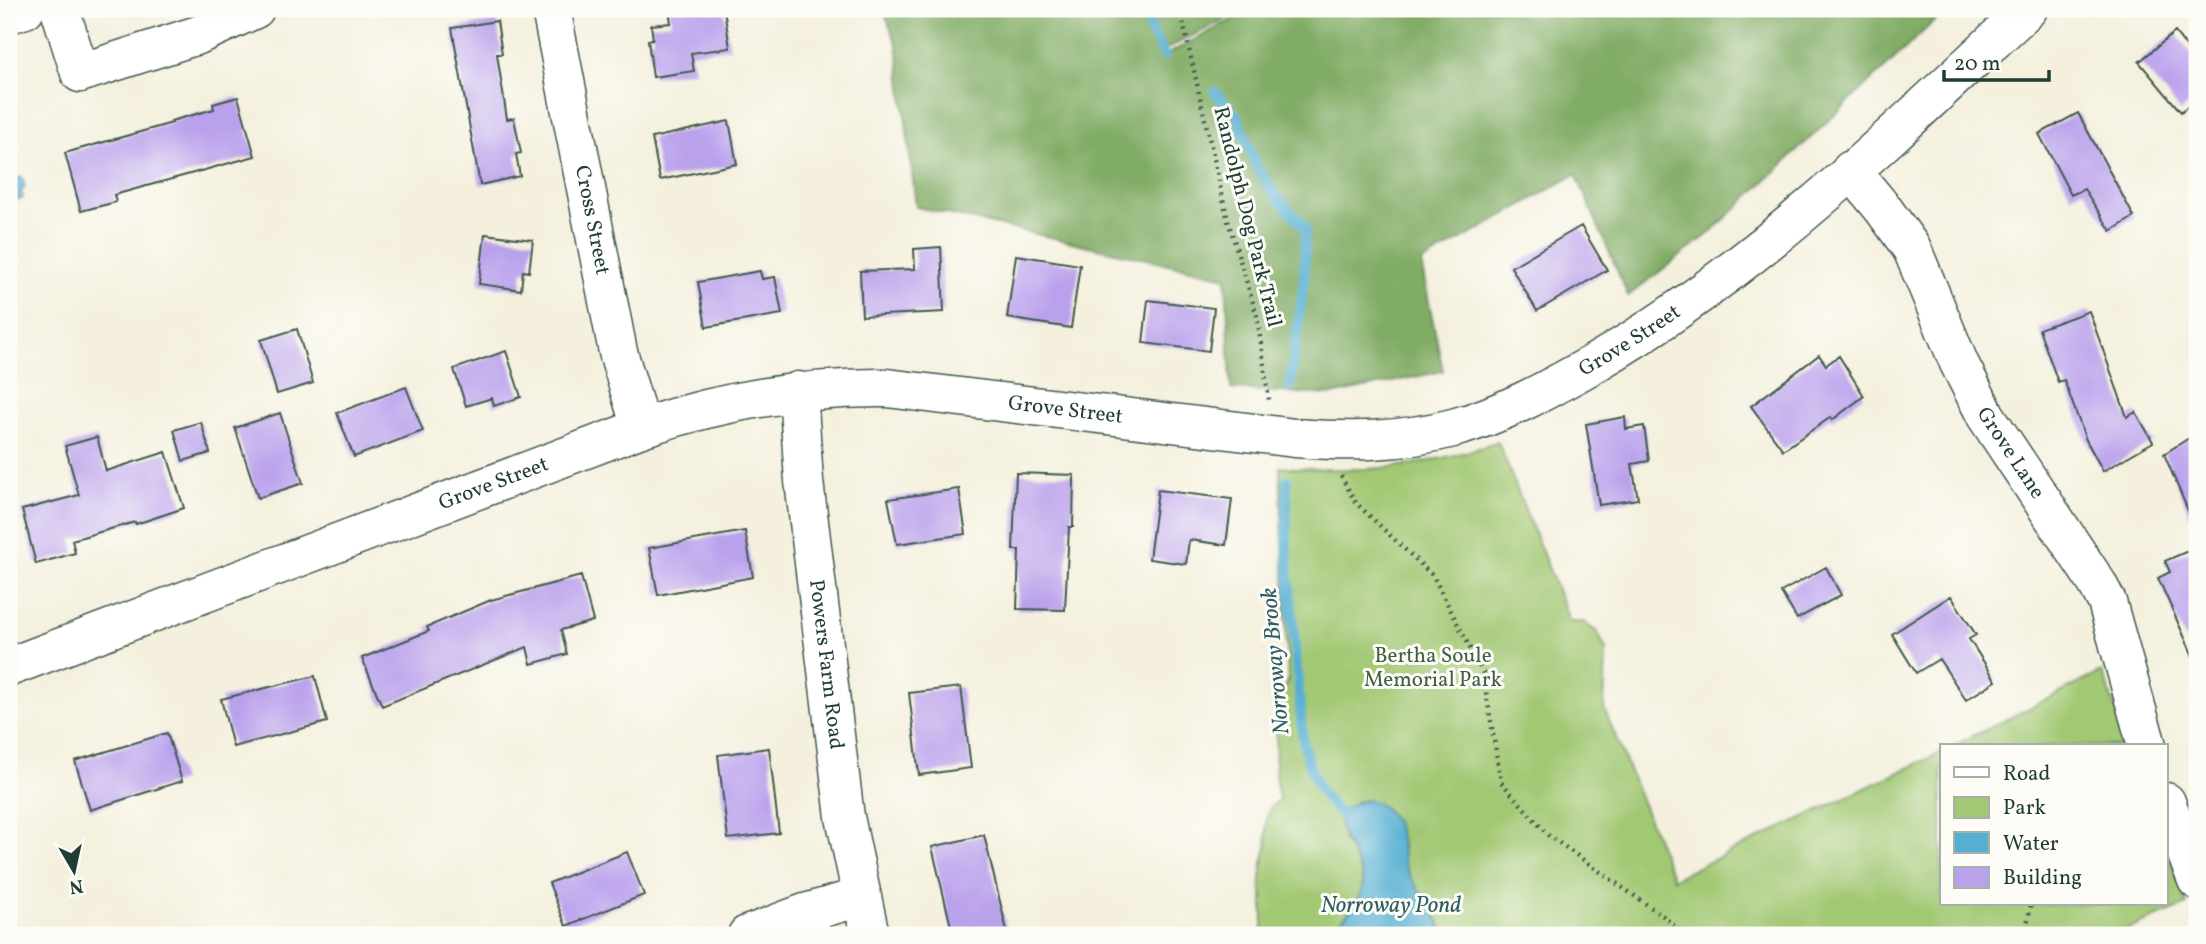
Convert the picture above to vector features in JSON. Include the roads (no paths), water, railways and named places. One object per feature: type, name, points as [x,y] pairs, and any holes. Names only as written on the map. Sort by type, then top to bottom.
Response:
[{"type":"street","points":[[9,14],[25,9]]},
{"type":"street","points":[[60,9],[80,73],[198,35],[255,9]]},
{"type":"street","name":"Cross Street","points":[[551,9],[618,352],[640,428]]},
{"type":"street","name":"Grove Street","points":[[9,667],[640,428],[728,402],[798,391],[887,388],[1271,435],[1378,442],[1478,421],[1579,372],[1668,317],[1747,258],[1851,170],[2028,9]]},
{"type":"street","name":"Grove Lane","points":[[1851,170],[1912,249],[1959,363],[1986,416],[2097,583],[2107,603],[2146,744]]},
{"type":"street","name":"Powers Farm Road","points":[[798,391],[804,481],[843,803],[870,935]]},
{"type":"street","points":[[2168,811],[2197,880]]},
{"type":"street","points":[[747,935],[805,913],[861,897]]},
{"type":"water","points":[[14,170],[17,178],[22,177],[25,188],[21,190],[23,198],[9,202],[9,172]]},
{"type":"water","name":"Norroway Pond","points":[[1369,800],[1383,807],[1394,820],[1406,868],[1437,917],[1442,935],[1331,935],[1358,899],[1363,886],[1361,874],[1343,836],[1341,814],[1350,805]]},
{"type":"waterway","name":"Norroway Brook","points":[[1144,9],[1152,33],[1165,56]]},
{"type":"waterway","name":"Norroway Brook","points":[[1215,92],[1238,117],[1256,166],[1276,196],[1305,227],[1304,281],[1290,386]]},
{"type":"waterway","name":"Norroway Brook","points":[[1287,480],[1287,550],[1303,741],[1309,765],[1325,798],[1353,823]]},
{"type":"park label","name":"Bertha Soule Memorial Park","points":[[1433,668]]}]
